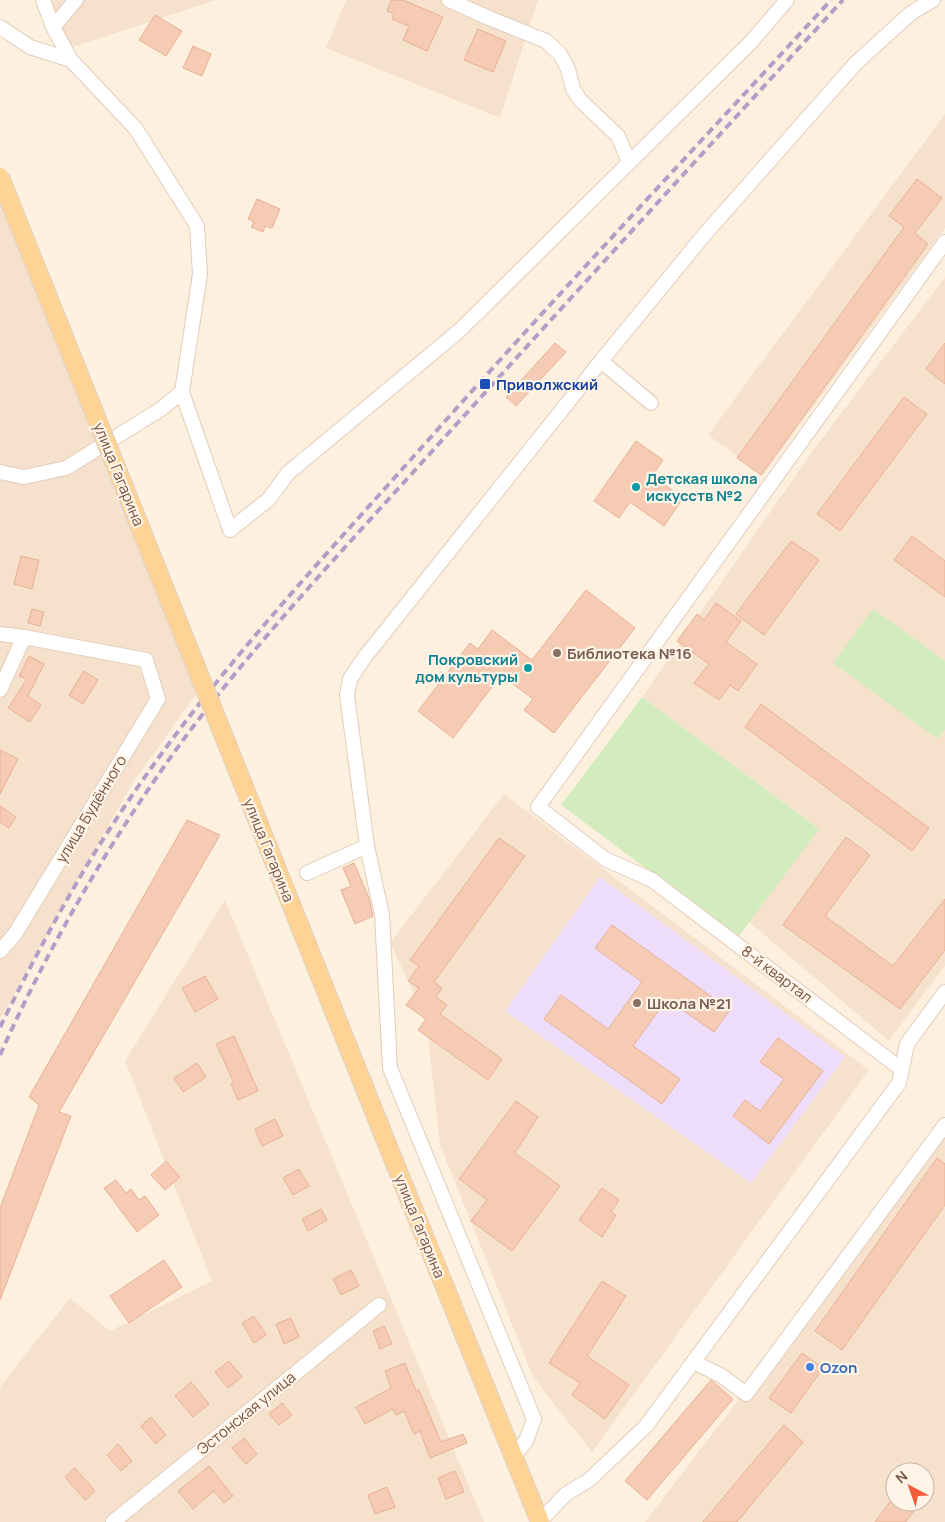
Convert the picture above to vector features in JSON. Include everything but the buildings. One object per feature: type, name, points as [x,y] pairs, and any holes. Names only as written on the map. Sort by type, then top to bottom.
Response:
[{"type":"main road","name":"улица Гагарина","points":[[0,177],[386,1144],[540,1522]]},
{"type":"street","points":[[42,0],[53,27],[71,60],[136,129],[197,226],[200,274],[182,392],[230,530],[269,499],[288,474],[459,331],[751,42],[788,0]]},
{"type":"street","points":[[53,27],[76,0]]},
{"type":"street","points":[[449,0],[546,41],[560,54],[568,69],[573,89],[580,100],[618,136],[629,162]]},
{"type":"street","points":[[513,1457],[526,1441],[534,1419],[390,1068],[382,914],[367,846],[347,695],[350,679],[364,658],[705,234],[856,63],[911,13],[933,0]]},
{"type":"street","points":[[0,27],[30,47],[71,60]]},
{"type":"street","name":"8-й квартал","points":[[901,1069],[652,880],[605,860],[538,808],[945,242]]},
{"type":"street","points":[[601,361],[651,402]]},
{"type":"street","points":[[0,472],[24,477],[66,468],[161,409],[182,392]]},
{"type":"street","points":[[0,634],[24,637],[0,690]]},
{"type":"street","name":"улица Будённого","points":[[0,951],[15,934],[158,699],[146,660],[24,637]]},
{"type":"street","points":[[307,873],[367,846]]},
{"type":"street","points":[[540,1522],[566,1494],[589,1480],[646,1426],[898,1083],[907,1044],[945,992]]},
{"type":"street","points":[[694,1362],[722,1376],[746,1394],[945,1125]]},
{"type":"street","name":"Эстонская улица","points":[[113,1522],[380,1305]]},
{"type":"shaded area","points":[[46,0],[216,0],[67,49]]},
{"type":"shaded area","points":[[346,0],[538,0],[500,118],[326,48]]},
{"type":"shaded area","points":[[945,114],[945,228],[763,475],[708,435]]},
{"type":"shaded area","points":[[0,186],[198,692],[133,782],[0,1019]]},
{"type":"shaded area","points":[[945,277],[945,966],[889,1041],[749,922],[818,828],[642,697],[811,453]]},
{"type":"shaded area","points":[[504,794],[869,1070],[592,1452],[533,1377],[440,1145],[426,1019],[390,943]]},
{"type":"shaded area","points":[[600,877],[845,1057],[751,1183],[505,1011]]},
{"type":"shaded area","points":[[225,900],[484,1522],[0,1522],[0,1387],[70,1298],[110,1331],[212,1281],[125,1061]]},
{"type":"shaded area","points":[[945,1130],[945,1522],[645,1522]]},
{"type":"green space","points":[[873,609],[945,661],[945,729],[938,739],[833,663]]},
{"type":"green space","points":[[642,697],[819,829],[738,937],[561,805]]},
{"type":"railway","points":[[0,1027],[57,917],[104,838],[155,763],[227,670],[265,624],[472,391],[831,0]]},
{"type":"railway","points":[[0,1055],[41,970],[110,848],[162,770],[219,694],[281,619],[346,546],[843,0]]},
{"type":"place","name":"Приволжский","points":[[485,384]]},
{"type":"place","name":"Детская школа искусств №2","points":[[636,487]]},
{"type":"place","name":"Библиотека №16","points":[[557,653]]},
{"type":"place","name":"Покровский дом культуры","points":[[528,668]]},
{"type":"place","name":"Школа №21","points":[[637,1003]]},
{"type":"place","name":"Ozon","points":[[810,1367]]}]
